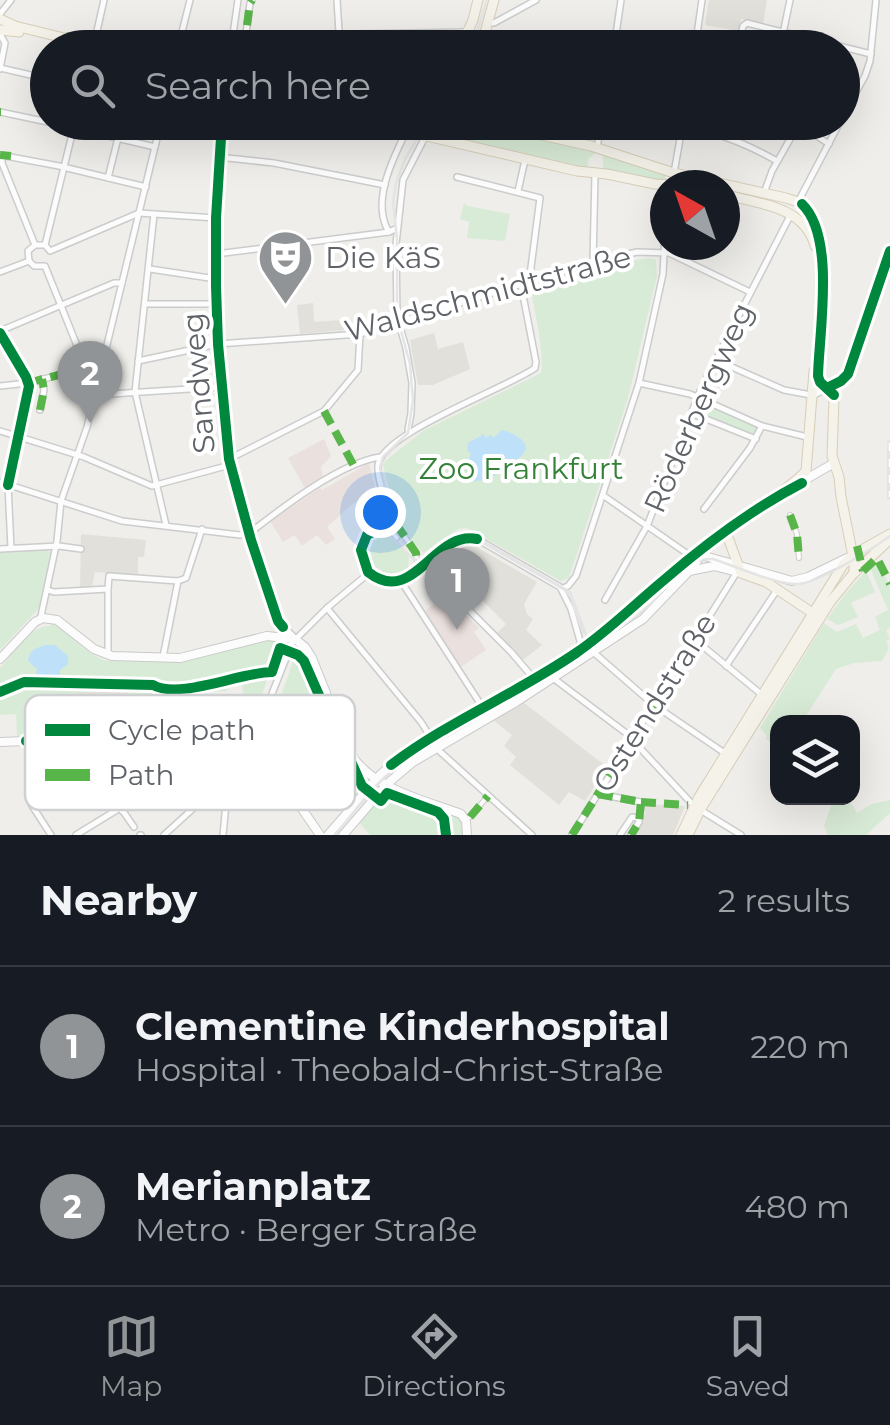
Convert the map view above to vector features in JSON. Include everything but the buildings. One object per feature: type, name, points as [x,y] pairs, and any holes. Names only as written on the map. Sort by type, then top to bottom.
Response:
[{"type":"main road","points":[[469,30],[478,0]]},
{"type":"main road","points":[[485,30],[493,4]]},
{"type":"main road","points":[[0,16],[31,30]]},
{"type":"main road","points":[[473,20],[478,30]]},
{"type":"main road","points":[[3,31],[30,36]]},
{"type":"main road","points":[[464,140],[525,160],[650,183]]},
{"type":"main road","points":[[564,140],[650,171]]},
{"type":"main road","points":[[595,174],[599,152]]},
{"type":"main road","points":[[740,192],[798,202],[811,214],[818,236],[823,283],[818,374],[835,407],[832,454],[858,569]]},
{"type":"main road","points":[[740,196],[765,197],[810,231],[815,245],[819,312],[810,437],[806,470],[788,490]]},
{"type":"main road","points":[[343,835],[375,797],[380,781],[553,678],[726,531],[834,463]]},
{"type":"main road","points":[[726,531],[738,570]]},
{"type":"main road","points":[[690,570],[717,566],[796,581],[890,537]]},
{"type":"main road","points":[[729,756],[763,695],[816,616],[890,537]]},
{"type":"main road","points":[[700,553],[763,580],[816,616]]},
{"type":"main road","points":[[355,759],[372,768],[391,764],[648,614],[690,570],[700,553]]},
{"type":"main road","points":[[681,835],[842,567],[853,555]]},
{"type":"main road","points":[[0,659],[39,619],[53,618],[94,650],[109,656],[186,657],[266,636],[281,636],[295,638],[308,650],[327,695]]},
{"type":"main road","points":[[0,742],[25,741]]},
{"type":"main road","points":[[355,760],[380,781],[461,814],[467,835]]},
{"type":"main road","points":[[355,807],[391,764]]},
{"type":"main road","points":[[688,835],[697,808]]},
{"type":"main road","points":[[302,810],[320,835]]},
{"type":"main road","points":[[328,835],[352,810]]},
{"type":"street","points":[[0,16],[11,0]]},
{"type":"street","points":[[94,30],[104,0]]},
{"type":"street","points":[[182,30],[190,0]]},
{"type":"street","points":[[234,30],[238,0]]},
{"type":"street","points":[[247,30],[252,0]]},
{"type":"street","points":[[337,0],[339,30]]},
{"type":"street","points":[[488,30],[536,0]]},
{"type":"street","points":[[617,30],[621,0]]},
{"type":"street","points":[[698,30],[702,0]]},
{"type":"street","points":[[784,30],[790,0]]},
{"type":"street","points":[[860,85],[871,54],[875,0]]},
{"type":"street","points":[[493,4],[501,14],[514,12]]},
{"type":"street","points":[[742,30],[747,23],[776,30]]},
{"type":"street","points":[[3,31],[0,69],[30,75]]},
{"type":"street","points":[[860,52],[871,54]]},
{"type":"street","points":[[0,112],[30,118]]},
{"type":"street","points":[[48,248],[71,140]]},
{"type":"street","points":[[108,178],[118,140]]},
{"type":"street","points":[[126,140],[155,147]]},
{"type":"street","points":[[39,619],[48,590],[61,501],[95,396],[157,140]]},
{"type":"street","name":"Sandweg","points":[[220,140],[216,218],[218,344],[230,462],[278,622],[295,638]]},
{"type":"street","points":[[396,140],[399,146]]},
{"type":"street","points":[[396,244],[381,214],[386,185],[403,140]]},
{"type":"street","points":[[406,432],[412,388],[398,322],[397,226],[404,176],[424,140]]},
{"type":"street","points":[[599,152],[600,140]]},
{"type":"street","points":[[675,170],[680,140]]},
{"type":"street","points":[[734,140],[777,160]]},
{"type":"street","points":[[765,197],[788,140]]},
{"type":"street","points":[[823,140],[829,144]]},
{"type":"street","points":[[798,202],[831,140]]},
{"type":"street","points":[[146,187],[1,156],[36,244],[48,248],[140,213],[216,218]]},
{"type":"street","points":[[218,156],[386,185]]},
{"type":"street","points":[[518,192],[525,160]]},
{"type":"street","points":[[593,262],[595,174]]},
{"type":"street","points":[[457,177],[537,196],[541,201],[531,282]]},
{"type":"street","points":[[154,214],[135,392],[166,525]]},
{"type":"street","name":"Röderbergweg","points":[[605,600],[647,526],[698,397],[790,214]]},
{"type":"street","points":[[125,219],[137,224]]},
{"type":"street","points":[[216,254],[389,232],[397,226]]},
{"type":"street","points":[[0,386],[86,368],[45,266],[38,268],[29,261],[28,251],[36,244]]},
{"type":"street","points":[[716,360],[784,390],[812,397],[830,392],[848,374],[890,251]]},
{"type":"street","name":"Waldschmidtstraße","points":[[138,361],[218,344],[360,334],[593,262],[650,252]]},
{"type":"street","points":[[388,526],[370,532],[361,550],[369,572],[384,582],[401,581],[420,563],[460,538],[477,539],[565,588],[576,576],[639,383],[664,260]]},
{"type":"street","name":"Waldschmidtstraße","points":[[683,260],[750,292]]},
{"type":"street","points":[[0,272],[29,261]]},
{"type":"street","points":[[149,268],[216,279]]},
{"type":"street","points":[[11,548],[8,484],[28,383],[0,332],[114,283],[123,284]]},
{"type":"street","points":[[0,482],[122,521],[240,535],[250,532],[323,482],[380,457],[406,432],[535,368],[521,285]]},
{"type":"street","points":[[145,304],[217,304]]},
{"type":"street","points":[[0,430],[156,486],[230,462],[324,412],[358,370],[360,334]]},
{"type":"street","points":[[40,410],[42,379]]},
{"type":"street","points":[[639,383],[698,397],[762,426],[810,437]]},
{"type":"street","points":[[95,396],[221,387]]},
{"type":"street","points":[[411,413],[416,420],[426,423]]},
{"type":"street","points":[[691,413],[756,438]]},
{"type":"street","points":[[704,509],[721,490],[762,426]]},
{"type":"street","points":[[380,457],[378,470],[390,514],[388,526]]},
{"type":"street","points":[[603,496],[647,526],[700,553]]},
{"type":"street","points":[[790,514],[799,558]]},
{"type":"street","points":[[396,524],[398,537]]},
{"type":"street","points":[[388,526],[534,680]]},
{"type":"street","points":[[109,656],[109,576],[178,581],[186,578],[202,529]]},
{"type":"street","points":[[0,549],[81,549]]},
{"type":"street","points":[[354,585],[365,564]]},
{"type":"street","name":"Ostendstraße","points":[[572,835],[738,570]]},
{"type":"street","points":[[271,695],[295,638],[369,572]]},
{"type":"street","points":[[163,658],[178,581]]},
{"type":"street","points":[[401,581],[484,708]]},
{"type":"street","points":[[560,587],[584,648],[654,705],[729,756]]},
{"type":"street","points":[[48,590],[108,589]]},
{"type":"street","points":[[726,666],[777,590]]},
{"type":"street","points":[[327,608],[430,738]]},
{"type":"street","points":[[694,640],[763,695]]},
{"type":"street","points":[[553,678],[626,733],[697,808],[741,835]]},
{"type":"street","points":[[436,748],[531,835]]},
{"type":"street","points":[[598,794],[641,802],[639,822],[631,835]]},
{"type":"street","points":[[470,817],[488,796]]},
{"type":"street","points":[[35,810],[50,835]]},
{"type":"street","points":[[76,835],[119,810]]},
{"type":"street","points":[[122,810],[134,827]]},
{"type":"street","points":[[164,835],[191,810]]},
{"type":"street","points":[[620,835],[632,816],[638,818]]},
{"type":"street","points":[[88,828],[93,835]]},
{"type":"shaded area","points":[[709,0],[767,0],[763,24],[741,19],[738,30],[705,25]]},
{"type":"shaded area","points":[[313,303],[314,322],[343,320],[344,330],[300,334],[297,305]]},
{"type":"shaded area","points":[[434,333],[438,349],[463,342],[470,369],[433,385],[418,385],[410,340]]},
{"type":"shaded area","points":[[324,439],[331,456],[321,467],[323,476],[305,488],[288,458]]},
{"type":"shaded area","points":[[369,463],[376,493],[351,505],[327,527],[335,539],[326,545],[317,535],[302,546],[295,535],[283,542],[270,521],[320,488]]},
{"type":"shaded area","points":[[81,534],[146,540],[144,557],[138,557],[138,575],[95,572],[92,587],[80,588]]},
{"type":"shaded area","points":[[463,543],[537,582],[524,604],[533,619],[526,630],[542,645],[523,660],[497,633],[506,624],[440,558]]},
{"type":"shaded area","points":[[446,594],[479,628],[474,632],[486,650],[461,667],[425,611]]},
{"type":"shaded area","points":[[108,686],[128,686],[128,695],[74,695],[74,692],[107,691]]},
{"type":"shaded area","points":[[523,702],[607,767],[585,801],[569,792],[559,805],[510,765],[516,757],[504,746],[512,735],[493,720]]},
{"type":"shaded area","points":[[645,804],[685,806],[673,835],[633,835],[646,812]]},
{"type":"green space","points":[[454,140],[553,140],[595,150],[587,170]]},
{"type":"green space","points":[[603,155],[656,170],[650,170],[650,179],[603,170]]},
{"type":"green space","points":[[464,203],[510,214],[505,241],[467,238],[469,222],[460,219]]},
{"type":"green space","name":"Zoo Frankfurt","points":[[656,260],[657,276],[628,398],[569,578],[561,581],[467,528],[458,529],[423,553],[399,526],[385,461],[423,431],[541,373],[534,289],[622,262]]},
{"type":"green space","points":[[699,400],[758,426],[753,436],[695,411]]},
{"type":"green space","points":[[379,536],[393,539],[409,558],[408,568],[400,574],[386,575],[372,563],[368,545]]},
{"type":"green space","points":[[0,552],[51,553],[40,607],[0,650]]},
{"type":"green space","points":[[876,563],[880,565],[890,587],[890,628],[886,630],[890,639],[886,641],[889,648],[882,661],[836,669],[806,715],[770,715],[770,742],[760,728],[824,623],[837,632],[856,624],[863,638],[880,630],[875,617],[888,610],[870,568]]},
{"type":"green space","points":[[866,571],[875,592],[851,603],[858,617],[838,625],[827,619],[846,593]]},
{"type":"green space","points":[[51,621],[92,654],[108,661],[178,662],[264,639],[280,640],[262,695],[243,695],[242,685],[227,686],[227,691],[207,695],[128,695],[128,686],[108,686],[108,691],[74,695],[25,695],[25,736],[17,736],[16,714],[0,715],[0,668],[29,635],[50,626]]},
{"type":"green space","points":[[301,651],[309,656],[325,695],[281,695],[295,656]]},
{"type":"green space","points":[[355,758],[370,779],[355,794]]},
{"type":"green space","points":[[387,789],[459,816],[463,835],[370,835],[359,822]]},
{"type":"green space","points":[[890,800],[890,813],[866,835],[828,835],[824,826],[831,805],[852,805],[857,813]]},
{"type":"water","points":[[502,430],[523,441],[523,454],[491,478],[471,479],[467,471],[471,453],[467,451],[468,443],[484,434],[485,438],[493,438]]},
{"type":"water","points":[[55,645],[68,656],[60,677],[36,676],[37,669],[28,661],[34,650]]},
{"type":"tram line","points":[[478,30],[487,0]]},
{"type":"tram line","points":[[405,546],[395,525],[380,468],[383,457],[408,433],[413,400],[410,364],[397,316],[393,203],[396,183],[416,140]]},
{"type":"tram line","points":[[578,658],[585,651],[587,639],[586,635],[585,632],[570,592],[471,534],[458,535],[446,541],[433,550],[420,561],[407,570],[395,575],[384,575],[373,566],[368,542],[377,535],[391,537],[419,561],[456,536],[469,535],[565,590],[582,630],[585,633],[588,636],[598,640],[610,636]]},
{"type":"tram line","points":[[335,835],[391,772],[613,632],[648,606],[686,566],[713,559],[798,584],[832,572],[890,536]]},
{"type":"railway","points":[[890,443],[890,497]]},
{"type":"marked path","points":[[246,30],[252,0]]},
{"type":"marked path","points":[[0,155],[11,156]]},
{"type":"marked path","points":[[28,383],[86,368]]},
{"type":"marked path","points":[[40,410],[42,379]]},
{"type":"marked path","points":[[324,411],[354,466]]},
{"type":"marked path","points":[[790,515],[799,558]]},
{"type":"marked path","points":[[396,524],[416,553],[417,562]]},
{"type":"marked path","points":[[857,546],[863,571]]},
{"type":"marked path","points":[[863,571],[877,558],[890,584]]},
{"type":"marked path","points":[[572,835],[654,705]]},
{"type":"marked path","points":[[598,794],[641,802],[639,822],[631,835]]},
{"type":"marked path","points":[[470,817],[488,796]]},
{"type":"marked path","points":[[641,802],[688,805]]},
{"type":"cycle path","points":[[221,140],[216,286],[229,459],[251,540],[283,627]]},
{"type":"cycle path","points":[[802,204],[812,219],[822,261],[818,376],[834,395]]},
{"type":"cycle path","points":[[827,388],[848,374],[890,251]]},
{"type":"cycle path","points":[[0,333],[29,386],[8,485]]},
{"type":"cycle path","points":[[391,765],[576,653],[713,540],[802,483]]},
{"type":"cycle path","points":[[387,524],[367,535],[361,550],[368,572],[384,581],[398,581],[411,575],[448,545],[462,539],[477,539]]},
{"type":"cycle path","points":[[0,692],[24,682],[194,687],[272,672],[280,648],[304,661],[319,695]]},
{"type":"cycle path","points":[[355,770],[362,786],[381,801],[387,793],[438,812],[444,819],[446,835]]},
{"type":"place","name":"Die KäS","points":[[286,307]]},
{"type":"place","name":"Merianplatz","points":[[90,423]]},
{"type":"place","name":"Clementine Kinderhospital","points":[[457,630]]}]
